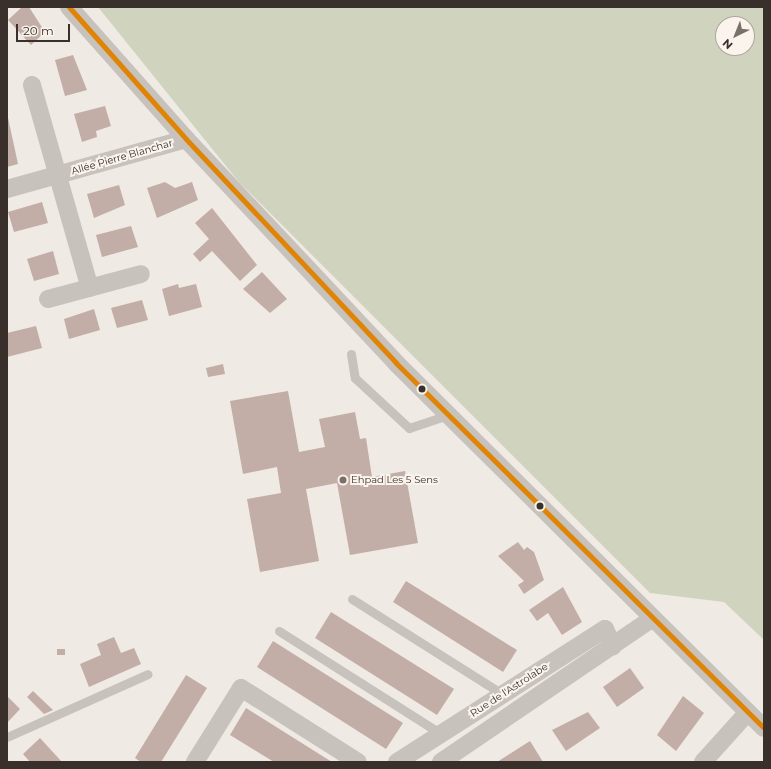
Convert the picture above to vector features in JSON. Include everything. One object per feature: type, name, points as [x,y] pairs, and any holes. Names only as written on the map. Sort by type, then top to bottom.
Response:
[{"type":"street","points":[[69,7],[186,139],[448,415],[764,728]]},
{"type":"street","name":"Allée Pierre Blanchar","points":[[32,85],[90,288]]},
{"type":"street","name":"Allée Pierre Blanchar","points":[[7,189],[186,139]]},
{"type":"street","points":[[48,299],[141,274]]},
{"type":"street","name":"Rue de l'Astrolabe","points":[[441,762],[653,618]]},
{"type":"street","name":"Rue de l'Astrolabe","points":[[397,762],[604,629],[613,646]]},
{"type":"street","points":[[195,762],[241,688],[358,762]]},
{"type":"street","points":[[703,762],[748,712]]},
{"type":"lane","points":[[351,354],[355,378],[409,428],[448,415]]},
{"type":"lane","points":[[352,599],[502,694]]},
{"type":"lane","points":[[279,630],[441,734]]},
{"type":"lane","points":[[7,737],[148,674]]},
{"type":"green space","points":[[98,7],[764,7],[764,640],[724,602],[650,593],[238,181]]},
{"type":"building","points":[[22,7],[29,7],[45,32],[31,45],[8,20]]},
{"type":"building","points":[[73,55],[87,90],[65,96],[55,60]]},
{"type":"building","points":[[105,106],[111,126],[96,131],[97,137],[82,142],[74,114]]},
{"type":"building","points":[[7,113],[18,164],[7,167]]},
{"type":"building","points":[[165,182],[175,188],[192,182],[198,200],[157,218],[147,188]]},
{"type":"building","points":[[119,185],[125,205],[94,218],[87,194]]},
{"type":"building","points":[[42,202],[48,223],[14,232],[8,212]]},
{"type":"building","points":[[212,208],[257,265],[240,281],[212,251],[200,262],[193,254],[209,239],[195,223]]},
{"type":"building","points":[[131,226],[138,247],[102,257],[96,235]]},
{"type":"building","points":[[53,251],[59,274],[34,281],[27,259]]},
{"type":"building","points":[[262,272],[287,299],[270,313],[243,289]]},
{"type":"building","points":[[178,284],[179,288],[196,284],[202,307],[169,316],[162,289]]},
{"type":"building","points":[[142,300],[148,320],[117,328],[111,308]]},
{"type":"building","points":[[94,309],[100,330],[69,339],[64,319]]},
{"type":"building","points":[[36,326],[42,348],[7,357],[7,333]]},
{"type":"building","points":[[223,364],[225,374],[208,377],[206,368]]},
{"type":"building","name":"Ehpad Les 5 Sens","points":[[288,391],[299,452],[325,447],[319,419],[355,412],[360,439],[366,438],[372,477],[405,471],[418,543],[350,555],[337,483],[306,489],[319,561],[260,572],[247,499],[281,493],[277,467],[243,474],[230,401]]},
{"type":"building","points":[[518,542],[524,550],[527,547],[534,552],[544,580],[524,594],[518,585],[524,581],[498,556]]},
{"type":"building","points":[[406,581],[517,650],[503,672],[393,602]]},
{"type":"building","points":[[563,587],[582,622],[562,635],[548,613],[537,621],[529,610]]},
{"type":"building","points":[[331,612],[454,689],[437,715],[315,638]]},
{"type":"building","points":[[114,637],[121,653],[134,648],[141,664],[89,687],[80,664],[101,655],[97,644]]},
{"type":"building","points":[[273,641],[403,723],[386,749],[257,667]]},
{"type":"building","points":[[57,649],[65,649],[65,655],[57,655]]},
{"type":"building","points":[[630,668],[644,688],[617,707],[603,687]]},
{"type":"building","points":[[186,675],[207,688],[161,762],[141,762],[135,758]]},
{"type":"building","points":[[33,691],[53,710],[44,714],[27,697]]},
{"type":"building","points":[[7,696],[20,709],[7,723]]},
{"type":"building","points":[[683,696],[704,713],[676,751],[657,735]]},
{"type":"building","points":[[246,708],[332,762],[274,762],[230,735]]},
{"type":"building","points":[[588,712],[600,728],[566,751],[552,730]]},
{"type":"building","points":[[40,738],[62,762],[30,762],[23,754]]},
{"type":"building","points":[[530,741],[543,762],[497,762]]},
{"type":"transit line","points":[[69,7],[186,139],[396,363],[764,728]]},
{"type":"place","name":"Ehpad Les 5 Sens","points":[[343,480]]}]
